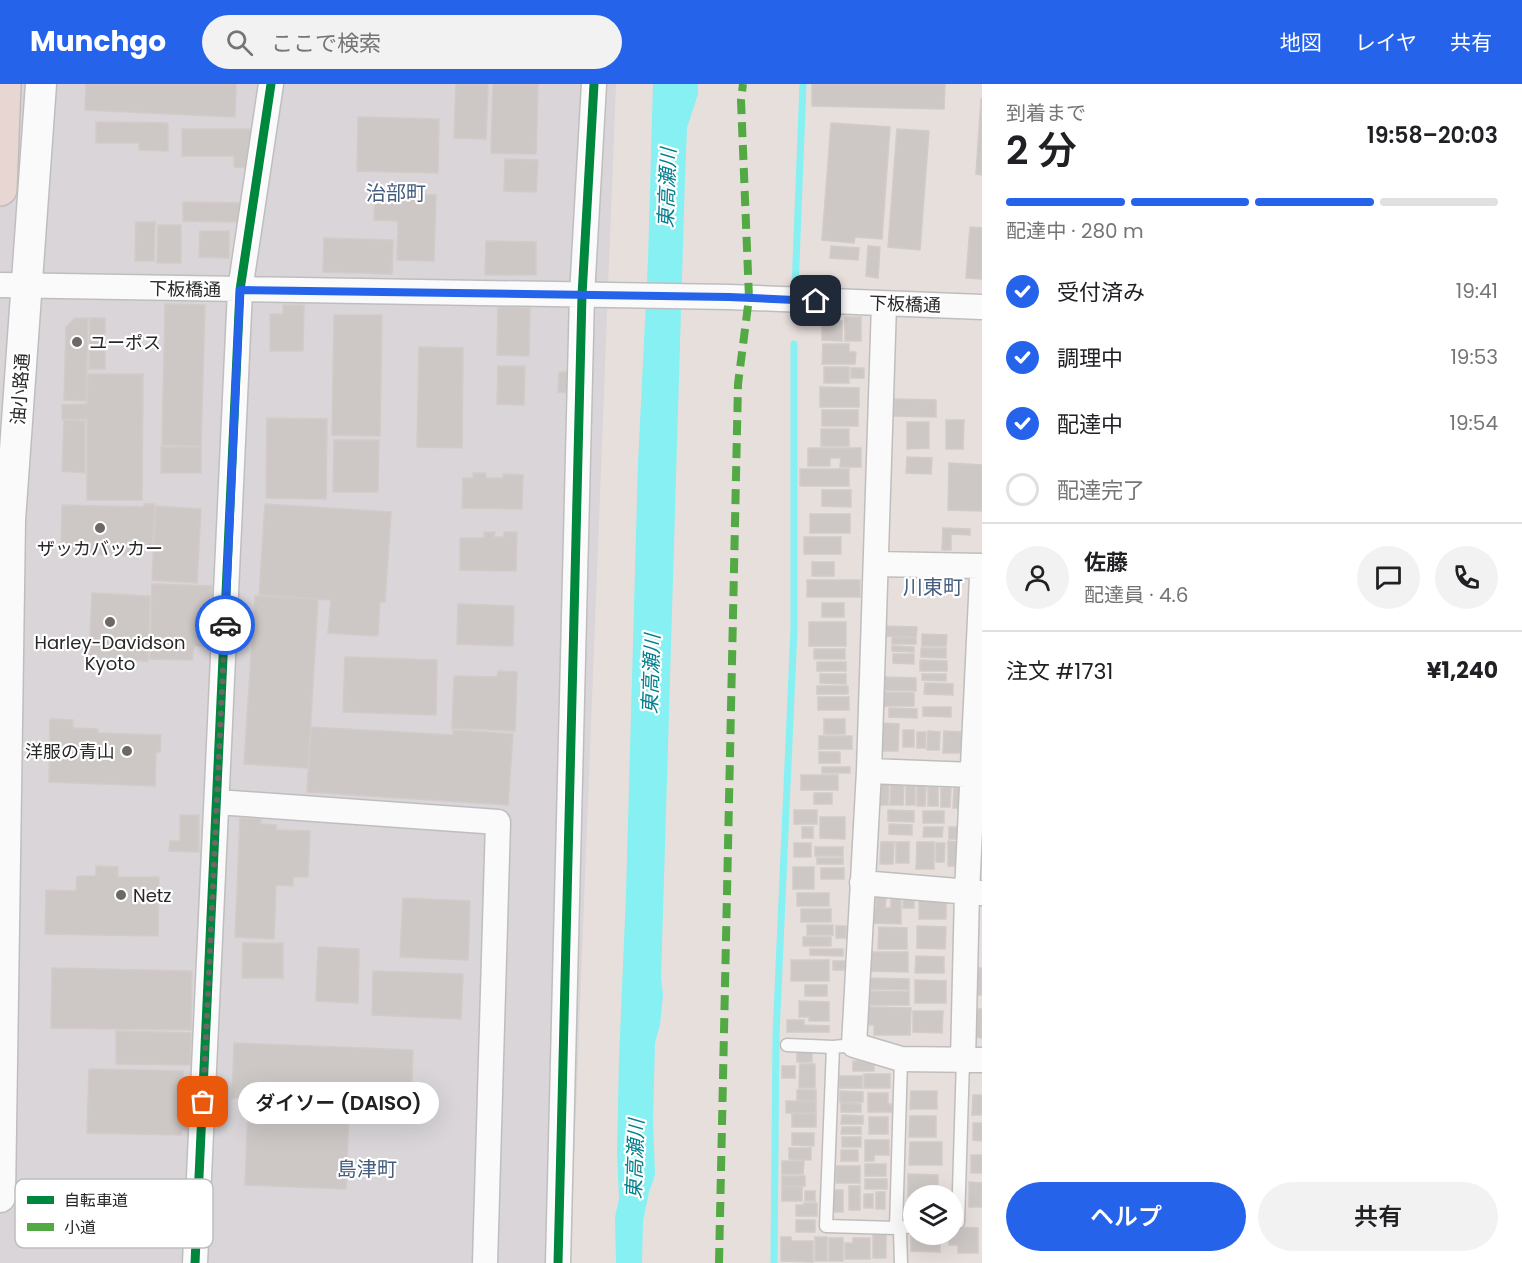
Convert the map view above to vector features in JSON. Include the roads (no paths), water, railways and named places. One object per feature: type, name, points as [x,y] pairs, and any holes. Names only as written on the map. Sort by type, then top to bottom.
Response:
[{"type":"highway","points":[[0,189],[4,84]]},
{"type":"street","name":"油小路通","points":[[0,1197],[13,285],[41,84]]},
{"type":"street","points":[[199,1179],[240,290],[271,84]]},
{"type":"street","points":[[558,1263],[594,84]]},
{"type":"street","name":"下板橋通","points":[[13,285],[729,297],[982,307]]},
{"type":"street","points":[[884,304],[869,771],[862,883],[843,1046],[901,1059],[972,1060],[975,892],[973,775],[982,577]]},
{"type":"street","points":[[876,564],[982,566]]},
{"type":"street","points":[[869,771],[973,775]]},
{"type":"street","points":[[217,802],[498,822],[485,1263]]},
{"type":"street","points":[[862,883],[975,892]]},
{"type":"street","points":[[195,1263],[196,1248]]},
{"type":"lane","points":[[787,1045],[843,1046],[826,1226],[903,1227]]},
{"type":"lane","points":[[901,1059],[896,1228],[900,1231],[901,1263]]},
{"type":"lane","points":[[961,1185],[972,1060]]},
{"type":"water","name":"東高瀬川","points":[[653,84],[698,84],[698,94],[687,128],[685,177],[661,979],[663,994],[660,1025],[655,1043],[653,1119],[655,1175],[643,1221],[642,1263],[616,1263],[615,1217],[619,1199],[617,1153],[619,1059]]},
{"type":"waterway","points":[[795,288],[803,84]]},
{"type":"waterway","points":[[774,1263],[776,1035],[794,629],[794,344]]},
{"type":"place","name":"ユーポス","points":[[77,342]]},
{"type":"place","name":"ザッカバッカー","points":[[100,528]]},
{"type":"place","name":"Harley-Davidson Kyoto","points":[[110,622]]},
{"type":"place","name":"洋服の青山","points":[[127,751]]},
{"type":"place","name":"Netz","points":[[121,895]]},
{"type":"place","name":"ダイソー (DAISO)","points":[[203,1102]]},
{"type":"district","name":"治部町","points":[[396,193]]},
{"type":"district","name":"川東町","points":[[933,587]]},
{"type":"district","name":"島津町","points":[[367,1169]]}]
